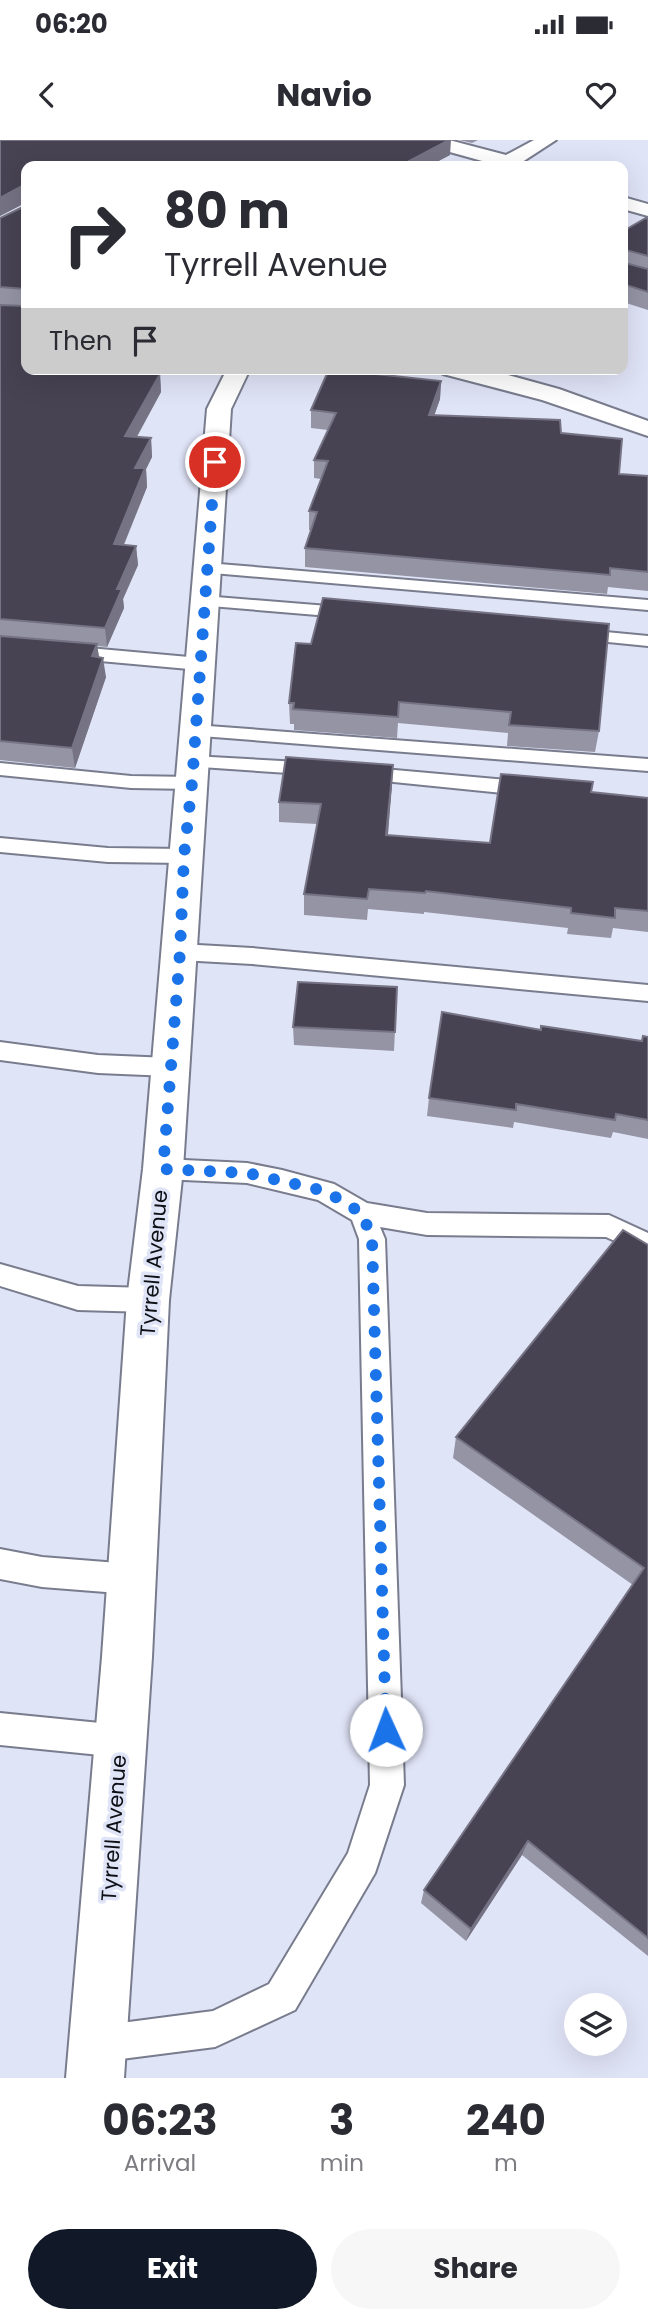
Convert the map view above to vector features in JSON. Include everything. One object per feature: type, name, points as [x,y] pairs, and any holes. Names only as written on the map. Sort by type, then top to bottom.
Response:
[{"type":"street","points":[[428,140],[495,161]]},
{"type":"street","points":[[510,161],[547,140]]},
{"type":"street","points":[[628,204],[648,210]]},
{"type":"street","name":"Tyrrell Avenue","points":[[96,2061],[120,1741],[148,1300],[163,1169],[219,409],[236,375]]},
{"type":"street","points":[[481,375],[584,404],[648,429]]},
{"type":"lane","points":[[206,585],[648,605]]},
{"type":"lane","points":[[206,585],[372,615]]},
{"type":"lane","points":[[552,632],[648,641]]},
{"type":"lane","points":[[0,646],[200,664]]},
{"type":"lane","points":[[0,769],[131,782],[193,759],[648,765]]},
{"type":"lane","points":[[193,759],[555,791]]},
{"type":"lane","points":[[0,845],[108,855],[184,856]]},
{"type":"lane","points":[[180,952],[252,956],[648,993]]},
{"type":"lane","points":[[0,1051],[98,1064],[169,1067]]},
{"type":"lane","points":[[163,1169],[247,1173],[282,1180],[325,1191],[362,1213],[427,1224],[608,1226],[648,1245]]},
{"type":"lane","points":[[96,2061],[215,2029],[282,1997],[363,1861],[367,1849],[387,1785],[372,1239],[362,1213]]},
{"type":"lane","points":[[0,1275],[78,1298],[148,1300]]},
{"type":"lane","points":[[0,1564],[42,1572],[131,1579]]},
{"type":"lane","points":[[0,1728],[120,1741]]},
{"type":"building","points":[[0,140],[449,140],[409,161],[21,161],[21,187],[0,198]]},
{"type":"building","points":[[21,208],[21,289],[0,287],[0,218]]},
{"type":"building","points":[[648,219],[648,256],[628,251],[628,228]]},
{"type":"building","points":[[628,264],[648,269],[648,292],[628,286]]},
{"type":"building","points":[[0,305],[21,306],[21,375],[159,375],[125,436],[151,438],[135,468],[145,468],[114,544],[136,546],[117,589],[122,589],[105,628],[0,619]]},
{"type":"building","points":[[326,375],[385,375],[441,381],[429,415],[560,420],[561,433],[622,439],[619,474],[648,476],[648,572],[610,568],[610,575],[305,548],[317,512],[309,511],[328,461],[314,460],[336,413],[311,410]]},
{"type":"building","points":[[323,598],[609,624],[599,731],[509,725],[511,712],[399,702],[398,717],[293,709],[294,703],[289,703],[296,643],[311,644]]},
{"type":"building","points":[[0,636],[97,644],[92,656],[103,658],[72,748],[0,741]]},
{"type":"building","points":[[286,757],[393,765],[386,835],[490,843],[501,774],[593,782],[591,792],[648,798],[648,911],[615,908],[615,918],[571,913],[571,908],[426,891],[369,889],[367,899],[304,894],[321,804],[279,802]]},
{"type":"building","points":[[298,982],[397,987],[395,1032],[293,1027]]},
{"type":"building","points":[[442,1012],[541,1030],[541,1026],[642,1041],[643,1036],[648,1037],[648,1120],[616,1114],[615,1120],[516,1104],[516,1110],[429,1098]]},
{"type":"building","points":[[623,1230],[648,1245],[648,1938],[528,1841],[471,1929],[424,1890],[644,1568],[456,1437]]},
{"type":"route","points":[[215,462],[163,1169],[247,1173],[282,1180],[325,1191],[362,1213],[372,1239],[386,1730]]}]
